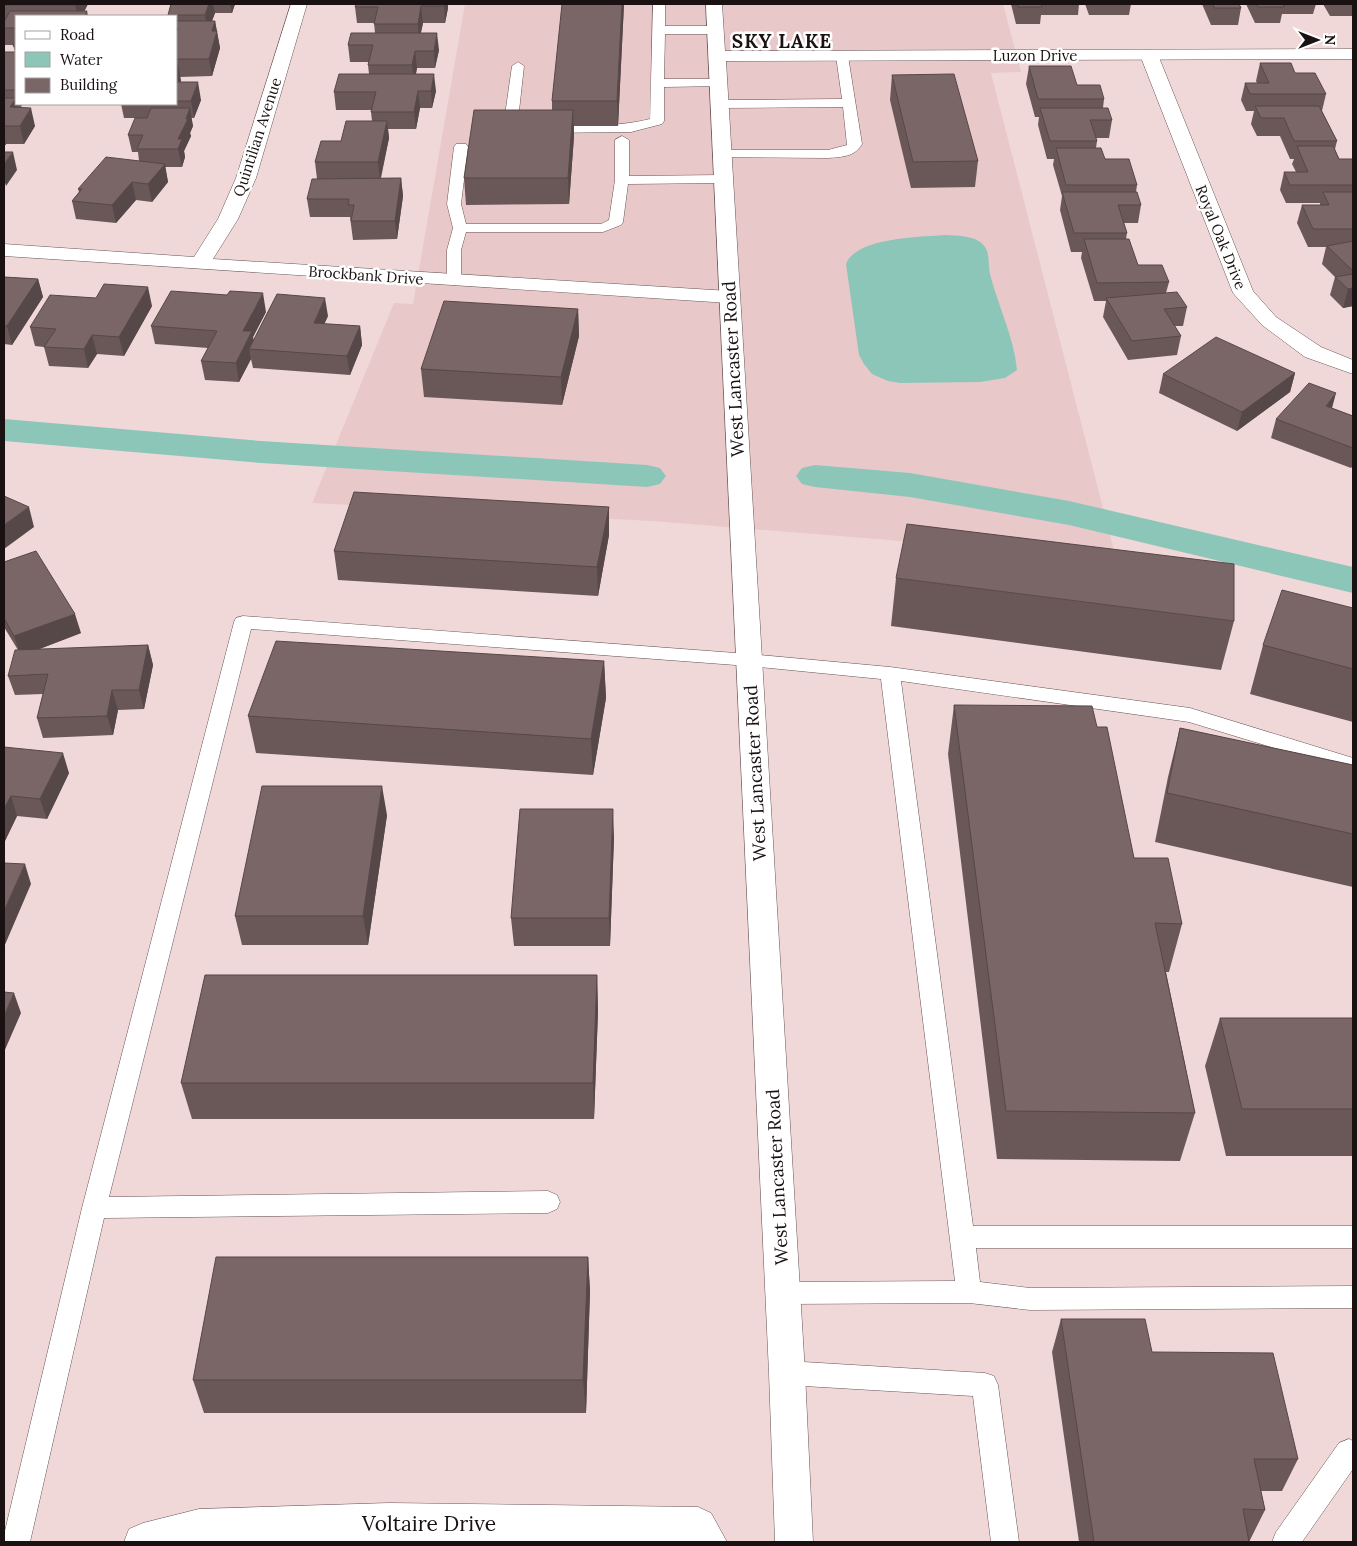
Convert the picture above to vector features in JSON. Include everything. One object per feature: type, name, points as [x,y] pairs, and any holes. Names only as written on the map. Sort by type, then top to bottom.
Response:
[{"type":"street","name":"Quintilian Avenue","points":[[200,264],[228,219],[246,178],[299,4]]},
{"type":"street","name":"West Lancaster Road","points":[[714,4],[783,1292],[794,1542]]},
{"type":"street","name":"Luzon Drive","points":[[717,56],[1353,54]]},
{"type":"street","name":"Royal Oak Drive","points":[[1149,55],[1242,293],[1269,321],[1313,352],[1353,368]]},
{"type":"street","name":"Brockbank Drive","points":[[4,250],[729,297]]},
{"type":"street","name":"Voltaire Drive","points":[[143,1542],[199,1528],[389,1522],[698,1526],[708,1542]]},
{"type":"lane","points":[[518,66],[511,122],[539,129],[631,128],[657,121],[659,4]]},
{"type":"lane","points":[[659,30],[716,30]]},
{"type":"lane","points":[[722,154],[828,154],[844,152],[853,148],[855,144],[842,56]]},
{"type":"lane","points":[[658,84],[718,83]]},
{"type":"lane","points":[[720,104],[849,103]]},
{"type":"lane","points":[[460,228],[603,228],[616,222],[622,180],[622,140]]},
{"type":"lane","points":[[454,280],[454,250],[460,228],[454,204],[461,147]]},
{"type":"lane","points":[[622,180],[723,179]]},
{"type":"lane","points":[[16,1542],[94,1208],[243,622],[749,660],[890,673],[1190,715],[1353,765]]},
{"type":"lane","points":[[890,673],[954,1187],[964,1237],[969,1292]]},
{"type":"lane","points":[[94,1208],[548,1202]]},
{"type":"lane","points":[[964,1237],[1353,1237]]},
{"type":"lane","points":[[783,1292],[969,1292],[1030,1299],[1353,1297]]},
{"type":"lane","points":[[787,1373],[985,1385],[1005,1542]]},
{"type":"lane","points":[[1286,1542],[1349,1452]]},
{"type":"shaded area","points":[[465,4],[1003,4],[1021,72],[991,73],[1119,570],[1013,553],[889,540],[652,521],[312,503],[394,303],[413,304]]},
{"type":"water","points":[[946,235],[972,238],[982,243],[987,250],[993,286],[1013,346],[1017,370],[1005,378],[980,382],[900,383],[888,381],[872,374],[859,355],[846,264],[852,255],[862,248],[875,243]]},
{"type":"building","points":[[4,4],[76,4],[4,5]]},
{"type":"building","points":[[171,4],[209,4],[205,15],[168,15]]},
{"type":"building","points":[[356,4],[444,4],[444,6],[421,6],[418,24],[374,24],[378,7],[355,7]]},
{"type":"building","points":[[562,4],[622,4],[617,101],[552,101]]},
{"type":"building","points":[[1018,4],[1041,4],[1042,7],[1018,7]]},
{"type":"building","points":[[1213,4],[1239,4],[1241,8],[1214,8]]},
{"type":"building","points":[[1257,4],[1283,4],[1284,7],[1258,7]]},
{"type":"building","points":[[10,11],[87,11],[85,15],[15,15],[15,28],[4,28],[4,22]]},
{"type":"building","points":[[178,21],[215,21],[212,31],[217,31],[209,59],[178,59]]},
{"type":"building","points":[[351,33],[437,33],[434,51],[415,51],[412,65],[368,65],[373,45],[348,45]]},
{"type":"building","points":[[4,52],[15,52],[15,90],[4,90]]},
{"type":"building","points":[[1260,63],[1291,63],[1295,73],[1315,73],[1326,94],[1250,94],[1245,83],[1269,83]]},
{"type":"building","points":[[1029,66],[1071,66],[1077,85],[1100,85],[1104,99],[1038,99]]},
{"type":"building","points":[[339,74],[434,74],[431,91],[418,91],[414,112],[371,112],[376,92],[334,92]]},
{"type":"building","points":[[954,74],[978,161],[913,162],[892,75]]},
{"type":"building","points":[[178,82],[198,82],[191,101],[178,101]]},
{"type":"building","points":[[4,98],[15,98],[10,107],[31,108],[20,126],[4,126]]},
{"type":"building","points":[[1255,106],[1319,106],[1337,141],[1294,141],[1284,118],[1261,118]]},
{"type":"building","points":[[151,108],[190,108],[186,119],[188,119],[178,139],[182,139],[178,149],[137,149],[143,135],[128,135],[135,118],[147,118]]},
{"type":"building","points":[[1040,108],[1108,108],[1112,120],[1090,120],[1097,141],[1050,141]]},
{"type":"building","points":[[474,110],[573,110],[568,178],[464,178]]},
{"type":"building","points":[[346,121],[387,121],[378,162],[315,162],[321,141],[341,141]]},
{"type":"building","points":[[1297,146],[1333,146],[1339,159],[1353,159],[1353,185],[1290,185],[1284,172],[1308,172]]},
{"type":"building","points":[[1056,148],[1101,148],[1105,159],[1129,159],[1137,185],[1066,185]]},
{"type":"building","points":[[4,152],[13,152],[4,164]]},
{"type":"building","points":[[106,157],[165,164],[148,184],[132,182],[112,205],[72,201],[82,189],[78,189]]},
{"type":"building","points":[[401,178],[395,221],[351,221],[354,205],[348,205],[349,199],[307,199],[312,179]]},
{"type":"building","points":[[1062,192],[1137,192],[1141,205],[1118,205],[1127,233],[1074,233]]},
{"type":"building","points":[[1323,192],[1353,192],[1353,229],[1313,229],[1302,205],[1329,205]]},
{"type":"building","points":[[1084,239],[1129,239],[1138,265],[1162,265],[1169,282],[1097,283]]},
{"type":"building","points":[[1353,241],[1353,271],[1327,246]]},
{"type":"building","points":[[1353,274],[1353,288],[1348,289],[1335,277]]},
{"type":"building","points":[[4,277],[38,279],[7,326],[4,326]]},
{"type":"building","points":[[104,284],[148,287],[119,337],[92,335],[84,349],[44,347],[56,329],[30,327],[50,295],[96,298]]},
{"type":"building","points":[[171,291],[227,295],[230,291],[263,293],[243,331],[252,331],[236,363],[201,361],[217,331],[151,326]]},
{"type":"building","points":[[1177,292],[1187,307],[1164,309],[1181,336],[1132,341],[1106,298]]},
{"type":"building","points":[[277,294],[325,298],[314,323],[360,326],[347,356],[249,349]]},
{"type":"building","points":[[444,301],[578,309],[561,377],[421,369]]},
{"type":"building","points":[[1216,337],[1295,373],[1242,412],[1163,374]]},
{"type":"building","points":[[1309,383],[1336,393],[1326,406],[1353,416],[1353,448],[1276,419]]},
{"type":"building","points":[[354,492],[609,507],[597,567],[334,551]]},
{"type":"building","points":[[4,496],[29,507],[4,525]]},
{"type":"building","points":[[907,524],[1234,564],[1234,621],[896,578]]},
{"type":"building","points":[[36,551],[75,614],[14,636],[4,618],[4,562]]},
{"type":"building","points":[[1282,590],[1353,608],[1353,669],[1263,645]]},
{"type":"building","points":[[276,641],[604,661],[591,739],[248,716]]},
{"type":"building","points":[[148,645],[139,690],[112,690],[107,716],[37,718],[48,674],[8,676],[15,650]]},
{"type":"building","points":[[954,705],[1092,706],[1097,727],[1107,727],[1134,858],[1168,858],[1182,924],[1155,923],[1195,1113],[1006,1111]]},
{"type":"building","points":[[1180,728],[1353,765],[1353,834],[1167,793]]},
{"type":"building","points":[[4,747],[63,753],[40,799],[11,796],[4,809]]},
{"type":"building","points":[[262,786],[382,786],[363,916],[235,916]]},
{"type":"building","points":[[520,809],[613,809],[609,918],[511,918]]},
{"type":"building","points":[[4,863],[25,864],[4,911]]},
{"type":"building","points":[[205,975],[597,975],[593,1083],[181,1083]]},
{"type":"building","points":[[4,992],[14,993],[4,1016]]},
{"type":"building","points":[[1220,1018],[1353,1018],[1353,1109],[1242,1109]]},
{"type":"building","points":[[216,1257],[588,1257],[583,1380],[193,1380]]},
{"type":"building","points":[[1061,1319],[1145,1319],[1152,1352],[1273,1353],[1298,1459],[1254,1459],[1265,1510],[1243,1509],[1249,1542],[1094,1542]]},
{"type":"waterway","points":[[4,430],[261,452],[647,476]]},
{"type":"waterway","points":[[815,476],[910,485],[1069,513],[1353,580]]},
{"type":"district","name":"SKY LAKE","points":[[782,41]]}]
